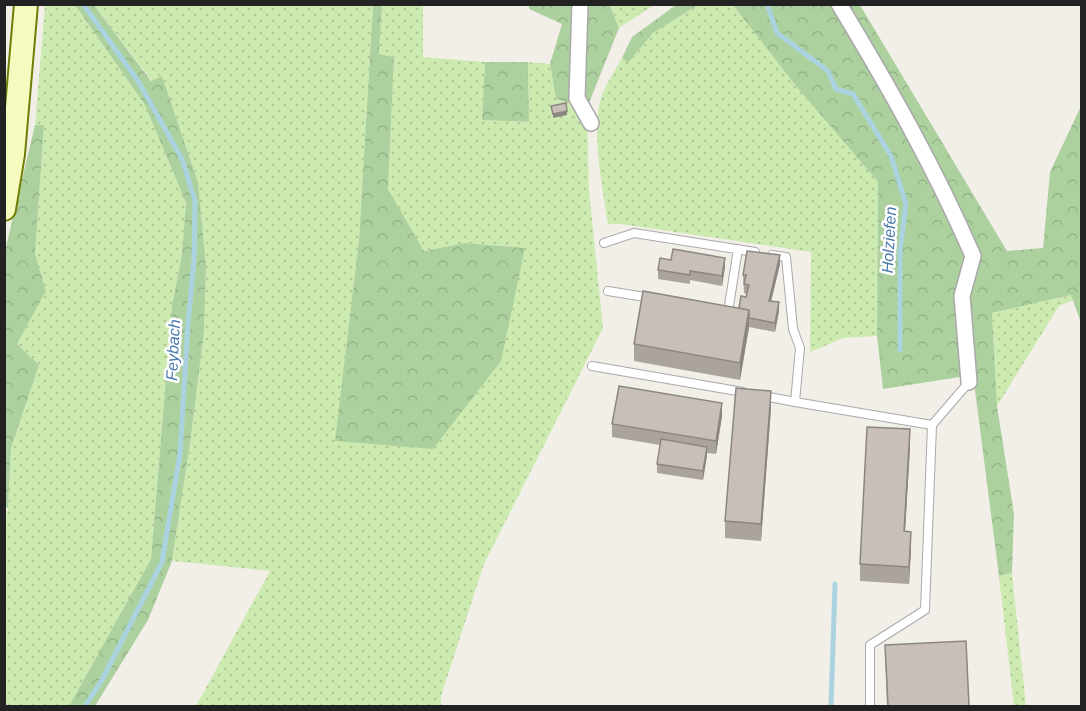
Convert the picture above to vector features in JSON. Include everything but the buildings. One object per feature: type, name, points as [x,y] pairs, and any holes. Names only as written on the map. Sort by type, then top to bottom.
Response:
[{"type":"main road","points":[[4,209],[13,154],[26,4]]},
{"type":"street","points":[[580,4],[577,98],[591,123]]},
{"type":"street","points":[[839,4],[894,95],[949,200],[974,256],[962,297],[969,382]]},
{"type":"lane","points":[[604,243],[634,233],[786,257],[793,329],[800,348],[795,402]]},
{"type":"lane","points":[[717,310],[728,312],[738,249]]},
{"type":"lane","points":[[609,291],[663,300]]},
{"type":"lane","points":[[592,366],[932,425]]},
{"type":"lane","points":[[870,706],[870,645],[925,610],[932,425],[969,382]]},
{"type":"green space","points":[[610,4],[654,5],[619,28]]},
{"type":"green space","points":[[45,5],[75,5],[145,105],[186,203],[182,254],[172,306],[151,559],[69,706],[5,706],[4,522],[8,508],[11,448],[39,365],[17,344],[46,291],[35,254],[44,125],[35,125]]},
{"type":"green space","points":[[75,5],[94,5],[151,81],[162,76],[198,182],[206,265],[204,332],[172,561],[148,620],[95,706],[69,706],[151,559],[172,306],[182,254],[186,203],[145,105]]},
{"type":"green space","points":[[94,5],[373,5],[359,240],[336,441],[514,296],[524,248],[465,243],[424,251],[388,189],[394,57],[379,54],[382,6],[375,5],[423,5],[423,57],[485,62],[482,120],[529,122],[528,62],[550,64],[556,99],[587,108],[589,190],[603,328],[484,564],[441,696],[441,706],[196,706],[270,571],[172,561],[204,332],[206,265],[198,182],[162,76],[152,81]]},
{"type":"green space","points":[[373,5],[382,6],[379,54],[394,57],[388,189],[424,251],[465,243],[525,248],[501,361],[433,449],[335,441],[359,240]]},
{"type":"green space","points":[[529,5],[610,5],[619,28],[587,108],[556,99],[550,64],[562,24],[529,9]]},
{"type":"green space","points":[[676,5],[698,5],[653,33],[628,63],[622,58],[632,37]]},
{"type":"green space","points":[[698,5],[733,5],[796,86],[878,182],[877,336],[843,338],[810,352],[811,252],[608,224],[597,141],[597,123],[602,95],[622,58],[628,63],[653,33]]},
{"type":"green space","points":[[733,5],[860,5],[1007,251],[1043,248],[1050,172],[1081,106],[1081,323],[1071,295],[992,313],[997,406],[1014,514],[1012,573],[999,576],[972,367],[960,377],[883,389],[877,336],[878,182],[796,86]]},
{"type":"green space","points":[[485,62],[528,62],[529,122],[482,120]]},
{"type":"green space","points":[[35,125],[44,125],[35,254],[46,291],[17,344],[39,365],[11,448],[8,508],[5,507],[5,251]]},
{"type":"green space","points":[[1071,295],[1074,300],[1059,306],[997,406],[992,313]]},
{"type":"green space","points":[[1012,573],[1026,706],[1014,706],[999,576]]},
{"type":"waterway","name":"Feybach","points":[[83,4],[138,81],[182,159],[195,201],[194,260],[180,454],[162,562],[102,680],[85,706]]},
{"type":"waterway","name":"Holziefen","points":[[767,4],[777,33],[828,71],[836,89],[853,94],[891,156],[906,204],[900,251],[900,350]]},
{"type":"waterway","name":"Holziefen","points":[[831,706],[835,584]]}]
